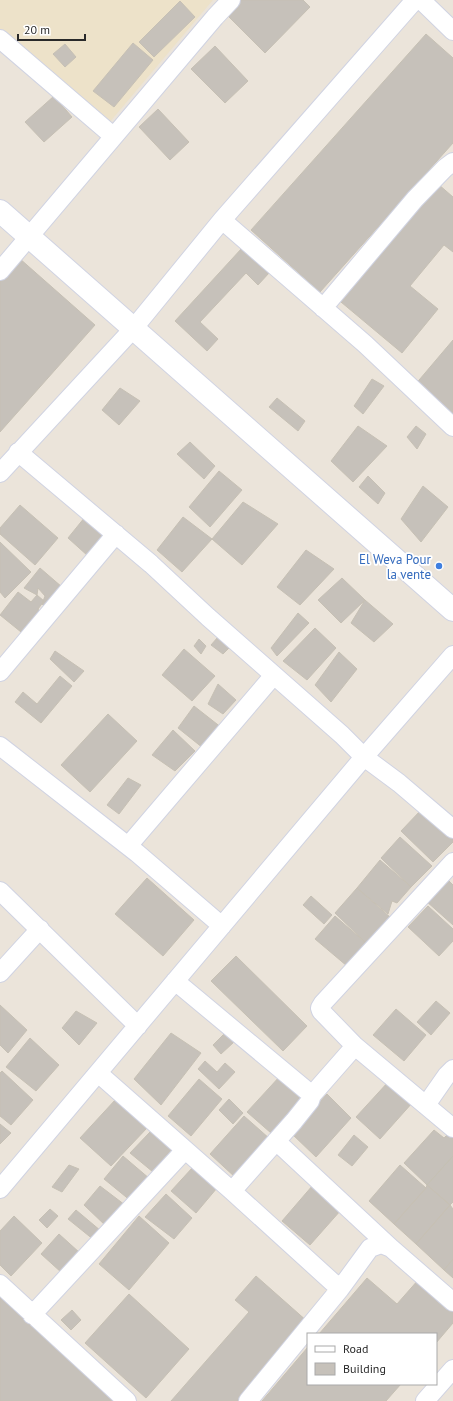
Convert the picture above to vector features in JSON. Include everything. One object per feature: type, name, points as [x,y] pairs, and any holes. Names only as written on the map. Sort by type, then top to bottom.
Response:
[{"type":"main road","points":[[0,211],[453,610]]},
{"type":"street","points":[[0,271],[113,136],[231,0]]},
{"type":"street","points":[[0,473],[133,329],[222,220],[415,0]]},
{"type":"street","points":[[422,0],[453,31]]},
{"type":"street","points":[[0,39],[113,136]]},
{"type":"street","points":[[323,308],[415,199],[445,168],[453,162]]},
{"type":"street","points":[[222,220],[365,344],[453,427]]},
{"type":"street","points":[[18,452],[151,564],[342,735],[364,757],[399,782],[453,829]]},
{"type":"street","points":[[0,672],[116,534]]},
{"type":"street","points":[[0,1189],[364,757],[453,655]]},
{"type":"street","points":[[128,846],[274,675]]},
{"type":"street","points":[[2,753],[128,846],[222,926]]},
{"type":"street","points":[[453,862],[321,1005],[321,1011],[355,1046],[453,1128]]},
{"type":"street","points":[[0,891],[138,1026]]},
{"type":"street","points":[[0,973],[40,929]]},
{"type":"street","points":[[175,981],[312,1095]]},
{"type":"street","points":[[232,1191],[310,1101],[312,1095],[355,1046]]},
{"type":"street","points":[[426,1105],[447,1075],[453,1070]]},
{"type":"street","points":[[98,1073],[340,1289]]},
{"type":"street","points":[[276,1141],[391,1248],[453,1302]]},
{"type":"street","points":[[32,1315],[185,1150]]},
{"type":"street","points":[[248,1401],[340,1289],[370,1248],[381,1244],[391,1248]]},
{"type":"street","points":[[0,1284],[127,1401]]},
{"type":"street","points":[[425,1401],[451,1377]]},
{"type":"shaded area","points":[[0,0],[213,0],[109,123],[0,32]]},
{"type":"building","points":[[237,0],[303,0],[310,7],[265,53],[225,13]]},
{"type":"building","points":[[180,1],[195,17],[154,57],[139,42]]},
{"type":"building","points":[[426,34],[453,58],[453,143],[320,292],[251,230]]},
{"type":"building","points":[[133,43],[153,60],[114,107],[93,91]]},
{"type":"building","points":[[65,44],[76,57],[65,67],[53,54]]},
{"type":"building","points":[[215,46],[248,81],[225,103],[191,69]]},
{"type":"building","points":[[54,96],[72,117],[44,142],[25,122]]},
{"type":"building","points":[[158,109],[189,142],[170,160],[139,127]]},
{"type":"building","points":[[438,184],[453,197],[453,252],[444,245],[410,286],[438,309],[402,353],[341,302]]},
{"type":"building","points":[[242,248],[269,273],[258,285],[246,273],[200,322],[218,339],[207,351],[175,321]]},
{"type":"building","points":[[19,258],[95,325],[0,432],[0,279]]},
{"type":"building","points":[[453,340],[453,419],[414,386]]},
{"type":"building","points":[[372,379],[384,386],[363,414],[354,406]]},
{"type":"building","points":[[120,388],[140,401],[119,425],[102,410]]},
{"type":"building","points":[[277,398],[305,421],[298,431],[269,407]]},
{"type":"building","points":[[358,426],[387,446],[353,482],[331,461]]},
{"type":"building","points":[[416,426],[426,434],[417,449],[407,437]]},
{"type":"building","points":[[190,442],[215,466],[204,479],[177,454]]},
{"type":"building","points":[[219,471],[242,490],[210,527],[189,507]]},
{"type":"building","points":[[368,476],[385,493],[378,504],[359,487]]},
{"type":"building","points":[[423,486],[448,507],[421,542],[401,519]]},
{"type":"building","points":[[243,502],[278,524],[242,565],[212,539]]},
{"type":"building","points":[[20,505],[58,538],[35,565],[0,534],[0,528]]},
{"type":"building","points":[[85,517],[104,536],[88,556],[68,538]]},
{"type":"building","points":[[183,517],[212,539],[182,572],[157,550]]},
{"type":"building","points":[[0,542],[31,572],[5,598],[0,592]]},
{"type":"building","points":[[306,550],[334,569],[300,605],[277,587]]},
{"type":"building","points":[[40,568],[62,587],[51,611],[42,604],[45,596],[38,588],[37,595],[24,588]]},
{"type":"building","points":[[342,578],[365,600],[341,623],[318,600]]},
{"type":"building","points":[[18,592],[31,602],[37,595],[44,601],[38,609],[41,614],[33,624],[30,621],[21,632],[0,615]]},
{"type":"building","points":[[365,600],[393,624],[374,642],[351,623]]},
{"type":"building","points":[[298,613],[309,623],[277,656],[271,648]]},
{"type":"building","points":[[315,628],[336,648],[307,680],[283,661]]},
{"type":"building","points":[[218,637],[230,647],[223,654],[211,645]]},
{"type":"building","points":[[199,639],[206,646],[201,654],[194,646]]},
{"type":"building","points":[[184,649],[215,676],[192,701],[162,675]]},
{"type":"building","points":[[55,651],[84,671],[74,682],[50,659]]},
{"type":"building","points":[[339,652],[357,669],[331,702],[315,685]]},
{"type":"building","points":[[60,676],[72,686],[41,723],[15,702],[23,692],[37,704]]},
{"type":"building","points":[[218,684],[236,700],[223,714],[208,704]]},
{"type":"building","points":[[194,706],[222,728],[203,748],[178,728]]},
{"type":"building","points":[[108,714],[137,741],[90,792],[61,765]]},
{"type":"building","points":[[173,730],[195,751],[175,771],[152,755]]},
{"type":"building","points":[[128,778],[141,785],[119,814],[107,805]]},
{"type":"building","points":[[422,809],[453,839],[453,842],[433,862],[401,831]]},
{"type":"building","points":[[400,837],[432,866],[411,887],[381,858]]},
{"type":"building","points":[[380,860],[411,887],[397,903],[392,901],[388,914],[357,888]]},
{"type":"building","points":[[147,878],[194,920],[163,956],[115,914]]},
{"type":"building","points":[[446,878],[453,885],[453,925],[426,901]]},
{"type":"building","points":[[357,888],[391,918],[366,943],[335,913]]},
{"type":"building","points":[[311,896],[332,915],[324,924],[303,905]]},
{"type":"building","points":[[428,906],[453,929],[453,941],[439,956],[408,927]]},
{"type":"building","points":[[335,916],[366,943],[347,966],[315,939]]},
{"type":"building","points":[[236,956],[307,1026],[283,1051],[211,981]]},
{"type":"building","points":[[436,1001],[450,1013],[431,1035],[417,1022]]},
{"type":"building","points":[[0,1005],[27,1030],[8,1053],[0,1045]]},
{"type":"building","points":[[396,1009],[426,1035],[404,1061],[373,1035]]},
{"type":"building","points":[[76,1011],[97,1023],[79,1045],[62,1028]]},
{"type":"building","points":[[171,1033],[201,1053],[161,1105],[134,1079]]},
{"type":"building","points":[[225,1033],[234,1042],[221,1054],[213,1045]]},
{"type":"building","points":[[30,1038],[59,1065],[36,1091],[6,1067]]},
{"type":"building","points":[[205,1061],[217,1072],[225,1063],[235,1072],[219,1089],[198,1069]]},
{"type":"building","points":[[2,1071],[33,1100],[11,1125],[0,1116],[0,1073]]},
{"type":"building","points":[[281,1075],[304,1096],[271,1133],[247,1112]]},
{"type":"building","points":[[199,1079],[222,1099],[191,1136],[168,1116]]},
{"type":"building","points":[[389,1081],[413,1102],[380,1139],[356,1117]]},
{"type":"building","points":[[327,1094],[351,1118],[316,1157],[291,1133]]},
{"type":"building","points":[[116,1099],[147,1128],[111,1166],[80,1138]]},
{"type":"building","points":[[229,1099],[243,1113],[233,1124],[219,1110]]},
{"type":"building","points":[[244,1116],[270,1139],[236,1178],[210,1154]]},
{"type":"building","points":[[0,1124],[11,1133],[0,1144]]},
{"type":"building","points":[[434,1130],[444,1138],[448,1134],[453,1138],[453,1156],[427,1185],[404,1163]]},
{"type":"building","points":[[150,1132],[172,1149],[153,1172],[130,1153]]},
{"type":"building","points":[[354,1135],[368,1147],[352,1166],[338,1155]]},
{"type":"building","points":[[123,1156],[150,1179],[131,1201],[104,1179]]},
{"type":"building","points":[[453,1156],[453,1202],[450,1205],[427,1185]]},
{"type":"building","points":[[69,1165],[79,1169],[62,1192],[52,1187]]},
{"type":"building","points":[[400,1165],[426,1188],[394,1224],[369,1201]]},
{"type":"building","points":[[193,1167],[217,1188],[196,1213],[171,1191]]},
{"type":"building","points":[[313,1185],[341,1210],[310,1245],[282,1221]]},
{"type":"building","points":[[427,1185],[450,1205],[416,1244],[394,1224]]},
{"type":"building","points":[[100,1186],[125,1205],[107,1227],[84,1205]]},
{"type":"building","points":[[166,1194],[192,1218],[174,1239],[145,1217]]},
{"type":"building","points":[[450,1205],[453,1209],[453,1259],[444,1270],[416,1244]]},
{"type":"building","points":[[50,1209],[58,1216],[47,1228],[39,1220]]},
{"type":"building","points":[[76,1210],[101,1231],[94,1240],[68,1219]]},
{"type":"building","points":[[14,1216],[42,1243],[11,1276],[0,1265],[0,1231]]},
{"type":"building","points":[[139,1216],[169,1243],[129,1290],[99,1264]]},
{"type":"building","points":[[59,1234],[80,1253],[62,1273],[41,1254]]},
{"type":"building","points":[[453,1259],[453,1278],[444,1270]]},
{"type":"building","points":[[256,1276],[308,1322],[238,1401],[171,1401],[249,1312],[235,1300]]},
{"type":"building","points":[[367,1278],[397,1304],[419,1279],[453,1309],[453,1323],[437,1342],[437,1333],[320,1333]]},
{"type":"building","points":[[129,1294],[189,1349],[146,1398],[85,1343]]},
{"type":"building","points":[[0,1296],[116,1401],[0,1401]]},
{"type":"building","points":[[72,1310],[81,1320],[71,1330],[61,1320]]},
{"type":"building","points":[[307,1348],[307,1385],[400,1385],[386,1401],[262,1401]]},
{"type":"place","name":"El Weva Pour la vente","points":[[439,566]]}]
